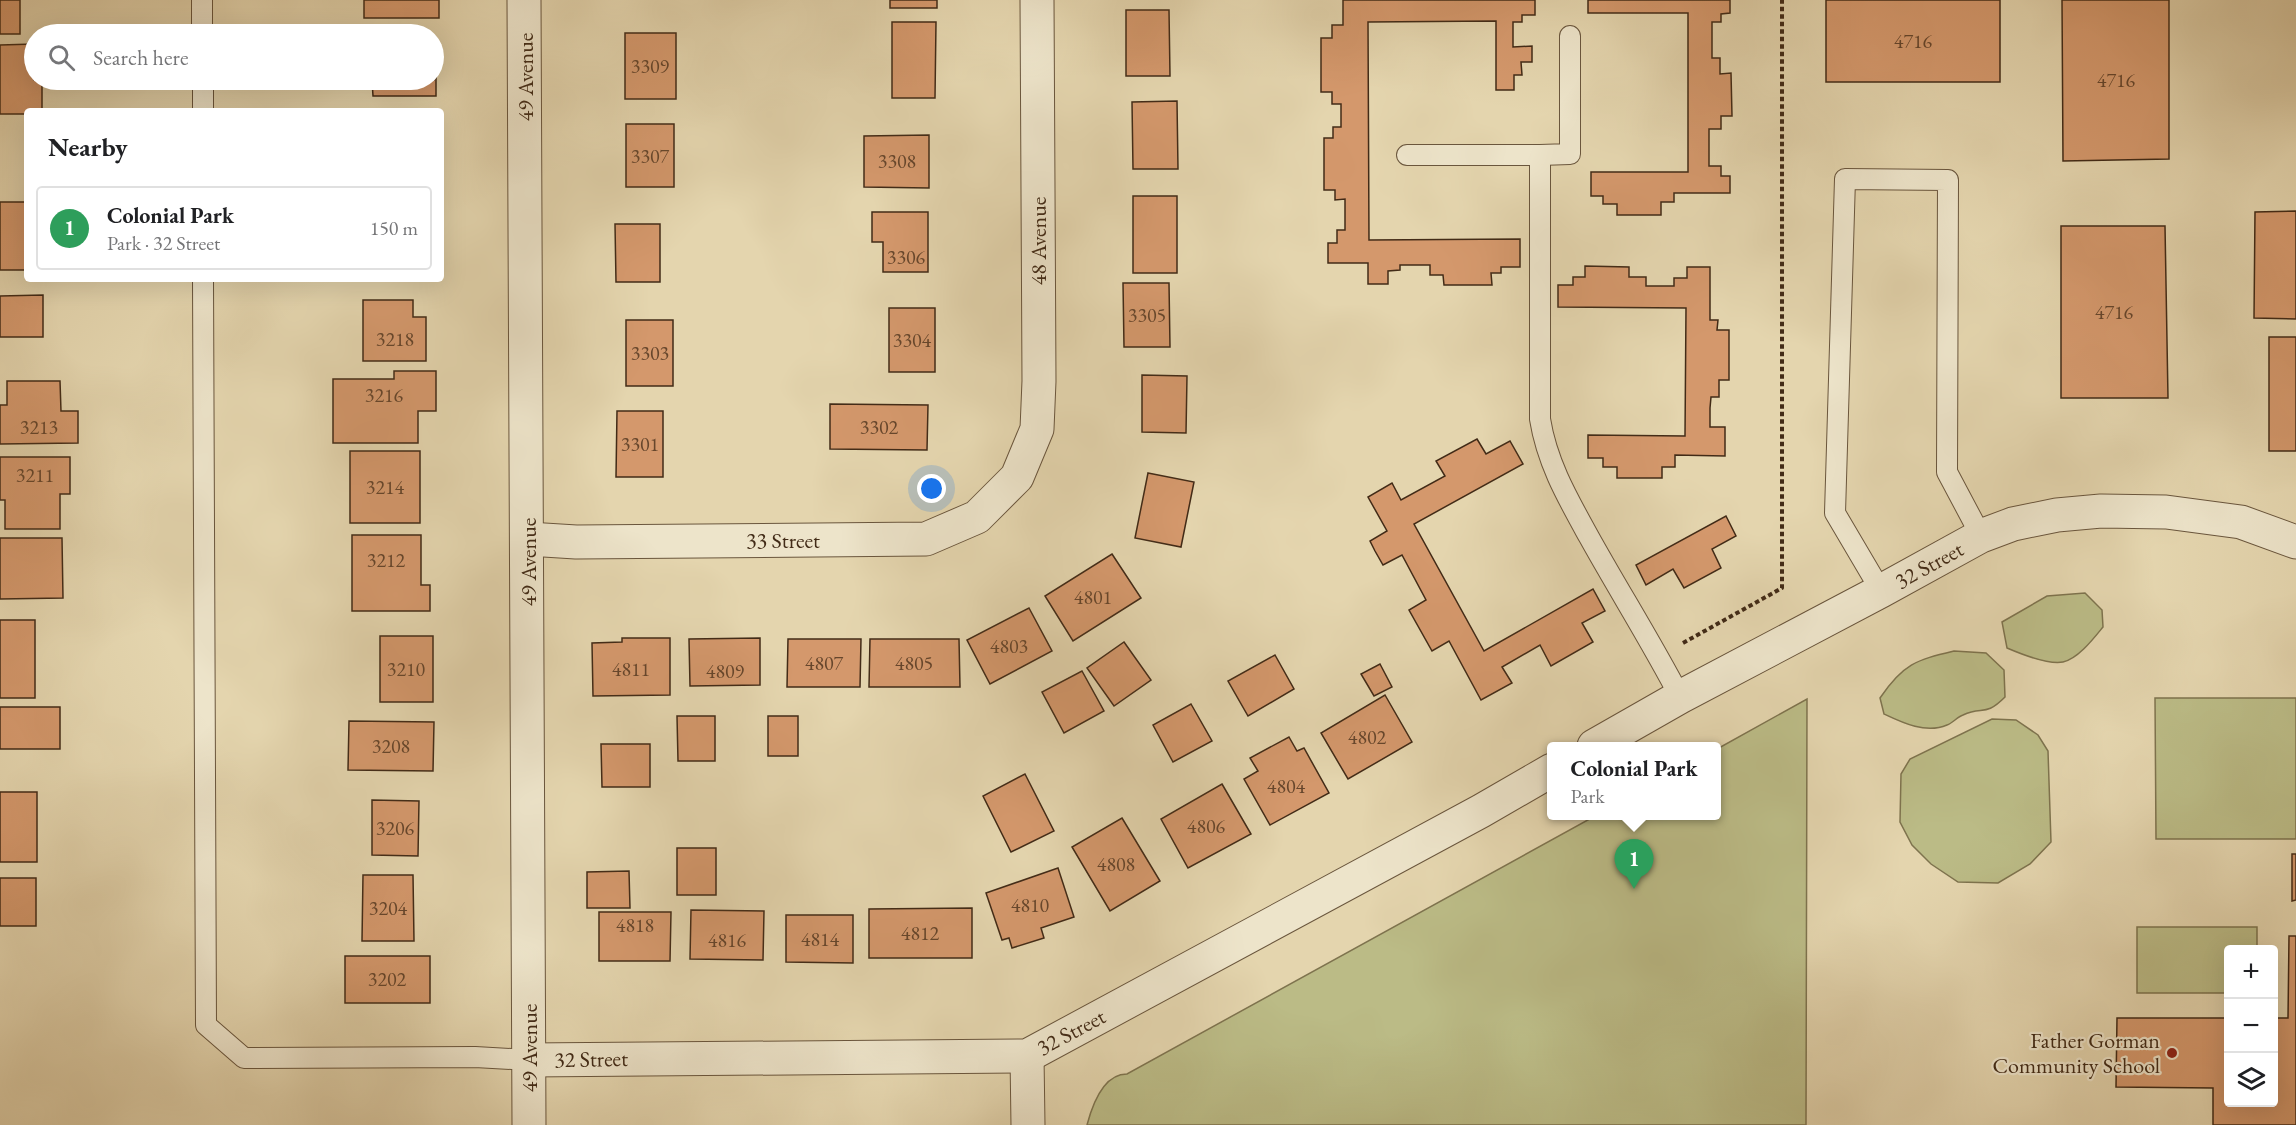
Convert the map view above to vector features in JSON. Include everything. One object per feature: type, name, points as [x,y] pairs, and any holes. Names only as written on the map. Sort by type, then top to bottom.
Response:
[{"type":"street","name":"49 Avenue","points":[[524,0],[529,1125]]},
{"type":"street","name":"48 Avenue","points":[[1017,477],[1037,429],[1039,381],[1037,0]]},
{"type":"street","name":"33 Street","points":[[528,538],[576,542],[926,539],[977,517],[1017,477]]},
{"type":"street","name":"32 Street","points":[[1603,742],[1981,536],[2013,524],[2057,515],[2101,511],[2166,512],[2241,522],[2296,542]]},
{"type":"street","name":"32 Street","points":[[529,1060],[1027,1056],[1547,773]]},
{"type":"street","points":[[1027,1056],[1028,1125]]},
{"type":"lane","points":[[202,0],[202,24]]},
{"type":"lane","points":[[1407,155],[1570,154],[1570,36]]},
{"type":"lane","points":[[202,90],[203,108]]},
{"type":"lane","points":[[1540,155],[1540,419],[1543,438],[1550,462],[1566,494],[1680,698]]},
{"type":"lane","points":[[1881,591],[1835,513],[1845,180],[1948,180],[1947,472],[1981,536]]},
{"type":"lane","points":[[203,282],[206,1025],[244,1058],[475,1056],[529,1060]]},
{"type":"path","points":[[1658,656],[1782,588],[1782,0]]},
{"type":"green space","points":[[2085,593],[2102,610],[2103,627],[2074,657],[2063,662],[2049,662],[2007,648],[2002,622],[2047,596]]},
{"type":"green space","points":[[1954,651],[1986,653],[2004,670],[2005,697],[1988,709],[1970,712],[1939,727],[1923,728],[1884,714],[1880,698],[1896,678],[1911,665]]},
{"type":"green space","points":[[2155,698],[2296,698],[2296,839],[2156,839]]},
{"type":"green space","points":[[1807,699],[1806,1125],[1087,1125],[1100,1092],[1111,1079],[1127,1074],[1588,820],[1721,820],[1721,747]]},
{"type":"green space","points":[[1992,719],[2016,720],[2038,735],[2048,751],[2051,842],[2030,864],[1998,883],[1958,882],[1931,864],[1912,845],[1900,822],[1901,774],[1910,759]]},
{"type":"green space","points":[[2137,927],[2257,927],[2257,945],[2224,945],[2224,993],[2137,993]]},
{"type":"building","points":[[0,0],[20,0],[20,34],[0,34]]},
{"type":"building","points":[[364,0],[439,0],[439,18],[364,18]]},
{"type":"building","points":[[890,0],[937,0],[937,8],[890,8]]},
{"type":"building","points":[[1343,0],[1535,0],[1535,15],[1522,15],[1522,22],[1513,22],[1513,47],[1532,46],[1532,62],[1521,62],[1522,75],[1514,75],[1514,90],[1496,90],[1496,21],[1368,22],[1369,240],[1520,239],[1520,267],[1501,267],[1501,273],[1491,273],[1492,285],[1444,285],[1443,275],[1430,275],[1430,265],[1400,265],[1400,270],[1388,271],[1388,284],[1368,284],[1368,263],[1328,263],[1328,243],[1337,243],[1337,230],[1345,230],[1345,199],[1335,200],[1335,190],[1324,190],[1324,138],[1333,138],[1333,127],[1341,127],[1341,104],[1332,104],[1332,92],[1321,92],[1321,38],[1332,38],[1332,25],[1343,25]]},
{"type":"building","points":[[1588,0],[1730,0],[1730,13],[1721,14],[1721,22],[1712,22],[1712,58],[1720,58],[1720,74],[1731,73],[1732,116],[1721,116],[1721,129],[1709,129],[1709,166],[1721,166],[1721,176],[1730,176],[1730,193],[1674,193],[1674,202],[1661,202],[1661,215],[1617,215],[1617,204],[1603,204],[1603,196],[1591,196],[1591,172],[1688,172],[1688,13],[1588,13]]},
{"type":"building","points":[[1826,0],[2000,0],[2000,82],[1826,82]]},
{"type":"building","points":[[2062,0],[2169,0],[2169,159],[2063,161]]},
{"type":"building","points":[[1126,10],[1169,10],[1170,76],[1126,76]]},
{"type":"building","points":[[892,22],[936,22],[935,98],[892,98]]},
{"type":"building","points":[[625,33],[676,33],[676,99],[625,99]]},
{"type":"building","points":[[24,44],[24,90],[42,90],[42,108],[24,108],[24,114],[0,114],[0,45]]},
{"type":"building","points":[[373,90],[436,90],[436,96],[373,96]]},
{"type":"building","points":[[1177,101],[1178,169],[1133,169],[1132,102]]},
{"type":"building","points":[[626,124],[674,124],[674,187],[626,187]]},
{"type":"building","points":[[929,135],[929,188],[864,187],[864,136]]},
{"type":"building","points":[[1133,196],[1177,196],[1177,273],[1133,273]]},
{"type":"building","points":[[0,202],[24,202],[24,270],[0,270]]},
{"type":"building","points":[[2296,211],[2296,319],[2254,318],[2255,212]]},
{"type":"building","points":[[872,212],[928,212],[928,272],[883,272],[883,242],[872,242]]},
{"type":"building","points":[[615,224],[660,224],[660,282],[616,282]]},
{"type":"building","points":[[2061,226],[2165,226],[2168,398],[2061,398]]},
{"type":"building","points":[[1585,266],[1629,267],[1629,277],[1646,277],[1646,286],[1674,286],[1674,278],[1687,278],[1687,267],[1710,267],[1710,320],[1718,320],[1717,330],[1729,330],[1729,380],[1719,380],[1719,397],[1711,397],[1710,408],[1710,427],[1725,427],[1725,456],[1675,455],[1675,467],[1662,467],[1662,478],[1617,478],[1617,467],[1603,467],[1603,458],[1588,458],[1588,435],[1685,436],[1686,308],[1558,307],[1558,285],[1573,285],[1573,277],[1585,277]]},
{"type":"building","points":[[1123,283],[1169,283],[1170,347],[1124,347]]},
{"type":"building","points":[[43,295],[43,337],[0,337],[0,296]]},
{"type":"building","points":[[363,300],[413,300],[413,317],[426,317],[426,361],[363,361]]},
{"type":"building","points":[[889,308],[935,308],[935,372],[889,372]]},
{"type":"building","points":[[626,320],[673,320],[673,386],[626,386]]},
{"type":"building","points":[[2269,337],[2296,337],[2296,451],[2269,451]]},
{"type":"building","points":[[394,371],[436,371],[436,411],[418,411],[418,443],[333,443],[333,379],[394,379]]},
{"type":"building","points":[[1142,375],[1187,376],[1186,433],[1142,432]]},
{"type":"building","points":[[7,381],[60,381],[61,411],[78,411],[78,443],[0,444],[0,405],[7,405]]},
{"type":"building","points":[[830,404],[928,405],[927,450],[830,449]]},
{"type":"building","points":[[617,411],[663,411],[663,477],[616,477]]},
{"type":"building","points":[[1477,439],[1486,454],[1510,441],[1523,464],[1414,524],[1484,651],[1593,589],[1605,611],[1582,623],[1593,642],[1551,666],[1540,645],[1502,667],[1512,683],[1481,700],[1449,641],[1432,651],[1409,610],[1426,600],[1402,555],[1383,565],[1375,551],[1370,541],[1387,531],[1368,497],[1392,483],[1401,500],[1445,476],[1436,461]]},
{"type":"building","points":[[350,451],[420,451],[420,523],[350,523]]},
{"type":"building","points":[[0,457],[70,457],[70,494],[60,494],[60,529],[5,529],[5,500],[0,500]]},
{"type":"building","points":[[1148,473],[1194,482],[1181,547],[1135,538]]},
{"type":"building","points":[[1726,516],[1736,536],[1712,549],[1721,568],[1684,588],[1673,569],[1646,585],[1636,565]]},
{"type":"building","points":[[352,535],[421,535],[421,585],[430,585],[430,611],[352,611]]},
{"type":"building","points":[[0,538],[62,538],[63,598],[0,599]]},
{"type":"building","points":[[1112,554],[1141,598],[1073,641],[1045,596]]},
{"type":"building","points":[[1029,608],[1052,651],[990,684],[967,640]]},
{"type":"building","points":[[0,620],[35,620],[35,698],[0,698]]},
{"type":"building","points":[[380,636],[433,636],[433,702],[380,702]]},
{"type":"building","points":[[622,638],[670,638],[670,695],[593,696],[592,643],[622,642]]},
{"type":"building","points":[[760,638],[760,685],[690,686],[689,639]]},
{"type":"building","points":[[788,639],[861,639],[860,687],[787,687]]},
{"type":"building","points":[[870,639],[959,639],[960,687],[869,687]]},
{"type":"building","points":[[1124,642],[1151,680],[1114,706],[1087,668]]},
{"type":"building","points":[[1275,655],[1294,689],[1248,716],[1228,681]]},
{"type":"building","points":[[1380,664],[1392,687],[1374,696],[1361,674]]},
{"type":"building","points":[[1082,671],[1104,711],[1064,733],[1042,692]]},
{"type":"building","points":[[1385,695],[1412,742],[1348,779],[1321,733]]},
{"type":"building","points":[[1191,704],[1212,741],[1173,762],[1153,725]]},
{"type":"building","points":[[0,707],[60,707],[60,749],[0,749]]},
{"type":"building","points":[[677,716],[715,716],[715,761],[678,761]]},
{"type":"building","points":[[768,716],[798,716],[798,756],[768,756]]},
{"type":"building","points":[[349,721],[434,722],[433,771],[348,770]]},
{"type":"building","points":[[1289,737],[1297,751],[1304,748],[1329,793],[1270,825],[1244,779],[1258,771],[1250,758]]},
{"type":"building","points":[[601,744],[650,744],[650,787],[602,787]]},
{"type":"building","points":[[1025,774],[1054,831],[1011,852],[983,796]]},
{"type":"building","points":[[1222,784],[1251,834],[1188,868],[1161,819]]},
{"type":"building","points":[[0,792],[37,792],[37,862],[0,862]]},
{"type":"building","points":[[372,800],[419,801],[418,856],[372,855]]},
{"type":"building","points":[[1122,818],[1160,881],[1110,911],[1072,847]]},
{"type":"building","points":[[677,848],[716,848],[716,895],[677,895]]},
{"type":"building","points":[[2292,854],[2296,854],[2296,900],[2292,901]]},
{"type":"building","points":[[1058,868],[1074,917],[1041,928],[1044,938],[1012,948],[1009,938],[1002,940],[986,893]]},
{"type":"building","points":[[629,871],[630,908],[587,908],[587,872]]},
{"type":"building","points":[[363,875],[413,875],[414,941],[362,941]]},
{"type":"building","points":[[0,878],[36,878],[36,926],[0,926]]},
{"type":"building","points":[[972,908],[972,958],[869,958],[869,909]]},
{"type":"building","points":[[691,910],[764,911],[763,960],[690,959]]},
{"type":"building","points":[[599,912],[671,912],[670,961],[599,961]]},
{"type":"building","points":[[786,915],[853,915],[853,963],[786,962]]},
{"type":"building","name":"Father Gorman Community School","points":[[2289,936],[2296,936],[2296,1125],[2213,1125],[2213,1088],[2116,1087],[2117,1018],[2224,1018],[2224,1107],[2278,1107],[2278,1018],[2288,1018]]},
{"type":"building","points":[[345,956],[430,956],[430,1003],[345,1003]]},
{"type":"place","name":"Colonial Park","points":[[1634,889]]},
{"type":"place","name":"Father Gorman Community School","points":[[2172,1053]]}]
